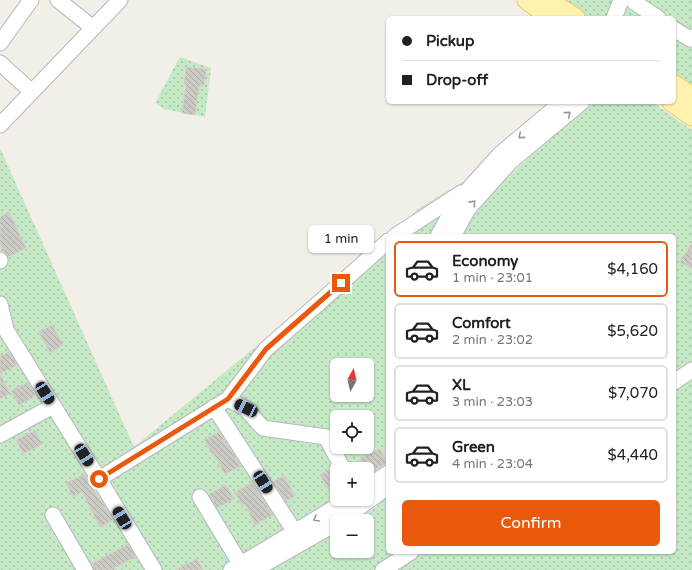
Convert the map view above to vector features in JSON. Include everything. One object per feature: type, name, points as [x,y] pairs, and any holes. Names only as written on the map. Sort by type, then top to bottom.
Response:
[{"type":"main road","points":[[527,0],[549,16]]},
{"type":"main road","points":[[547,0],[572,16]]},
{"type":"main road","points":[[676,85],[692,97]]},
{"type":"main road","points":[[675,104],[692,116]]},
{"type":"street","points":[[0,43],[31,0]]},
{"type":"street","points":[[58,0],[94,28]]},
{"type":"street","points":[[0,125],[120,0]]},
{"type":"street","points":[[616,16],[627,1],[654,16]]},
{"type":"street","points":[[676,30],[690,39],[692,37]]},
{"type":"street","points":[[0,63],[32,92]]},
{"type":"street","points":[[439,234],[457,202],[500,154],[560,104]]},
{"type":"street","points":[[454,234],[468,209],[510,162],[580,104]]},
{"type":"street","points":[[398,234],[470,187]]},
{"type":"street","points":[[99,479],[228,399],[266,349],[386,243]]},
{"type":"street","points":[[0,304],[3,332],[53,406],[154,570]]},
{"type":"street","points":[[676,381],[692,370]]},
{"type":"street","points":[[228,399],[246,408],[263,428],[326,437],[339,462]]},
{"type":"street","points":[[0,435],[53,406]]},
{"type":"street","points":[[214,407],[298,537]]},
{"type":"street","points":[[374,482],[386,474]]},
{"type":"street","points":[[374,495],[386,488]]},
{"type":"street","points":[[200,497],[242,569],[298,537],[340,506]]},
{"type":"street","points":[[348,514],[357,506]]},
{"type":"street","points":[[53,515],[85,570]]},
{"type":"street","points":[[298,537],[330,526]]},
{"type":"street","points":[[383,570],[408,554]]},
{"type":"green space","points":[[561,0],[616,0],[610,16],[586,16]]},
{"type":"green space","points":[[630,0],[692,0],[692,86],[676,75],[676,16],[624,16]]},
{"type":"green space","points":[[180,57],[211,68],[205,117],[164,109],[155,103]]},
{"type":"green space","points":[[593,104],[655,104],[692,130],[692,375],[676,386],[676,234],[462,234],[474,216],[505,180],[540,148]]},
{"type":"green space","points":[[0,148],[134,447],[309,303],[386,237],[386,467],[374,476],[374,462],[343,462],[339,454],[374,454],[374,410],[330,410],[330,439],[328,435],[264,426],[228,396],[100,475],[9,329],[0,298]]},
{"type":"green space","points":[[466,180],[433,234],[390,234],[421,207]]},
{"type":"green space","points":[[4,334],[150,570],[0,570],[0,336]]},
{"type":"green space","points":[[692,377],[692,570],[267,570],[330,534],[330,558],[374,558],[374,514],[364,514],[376,507],[386,498],[386,554],[676,554],[676,387]]},
{"type":"green space","points":[[228,402],[262,431],[324,441],[334,462],[330,462],[330,504],[295,526],[218,408]]},
{"type":"green space","points":[[213,410],[290,529],[223,570],[157,570],[103,480]]},
{"type":"building","points":[[186,67],[206,69],[204,86],[199,86],[195,115],[182,113],[186,84],[184,84]]},
{"type":"building","points":[[9,212],[26,248],[8,257],[0,245],[0,217]]},
{"type":"building","points":[[692,242],[692,269],[680,262]]},
{"type":"building","points":[[52,325],[63,345],[50,353],[39,332]]},
{"type":"building","points":[[9,352],[17,365],[0,374],[0,356]]},
{"type":"building","points":[[0,374],[10,393],[0,399]]},
{"type":"building","points":[[28,382],[36,396],[19,405],[11,391]]},
{"type":"building","points":[[35,430],[42,444],[23,454],[16,440]]},
{"type":"building","points":[[219,432],[241,466],[225,474],[204,440]]},
{"type":"building","points":[[380,449],[386,464],[374,470],[374,462],[362,462],[360,459],[370,454],[374,454],[374,452]]},
{"type":"building","points":[[330,469],[330,493],[320,475]]},
{"type":"building","points":[[85,474],[113,520],[100,527],[82,492],[73,497],[66,483]]},
{"type":"building","points":[[284,476],[295,496],[286,501],[273,482]]},
{"type":"building","points":[[252,483],[273,515],[255,525],[245,504],[242,506],[235,492]]},
{"type":"building","points":[[226,485],[234,499],[217,508],[209,494]]},
{"type":"building","points":[[128,544],[136,557],[115,567],[117,570],[94,570],[92,564]]},
{"type":"building","points":[[197,559],[203,570],[175,570]]},
{"type":"route","points":[[99,479],[228,399],[266,349],[341,283]]}]
